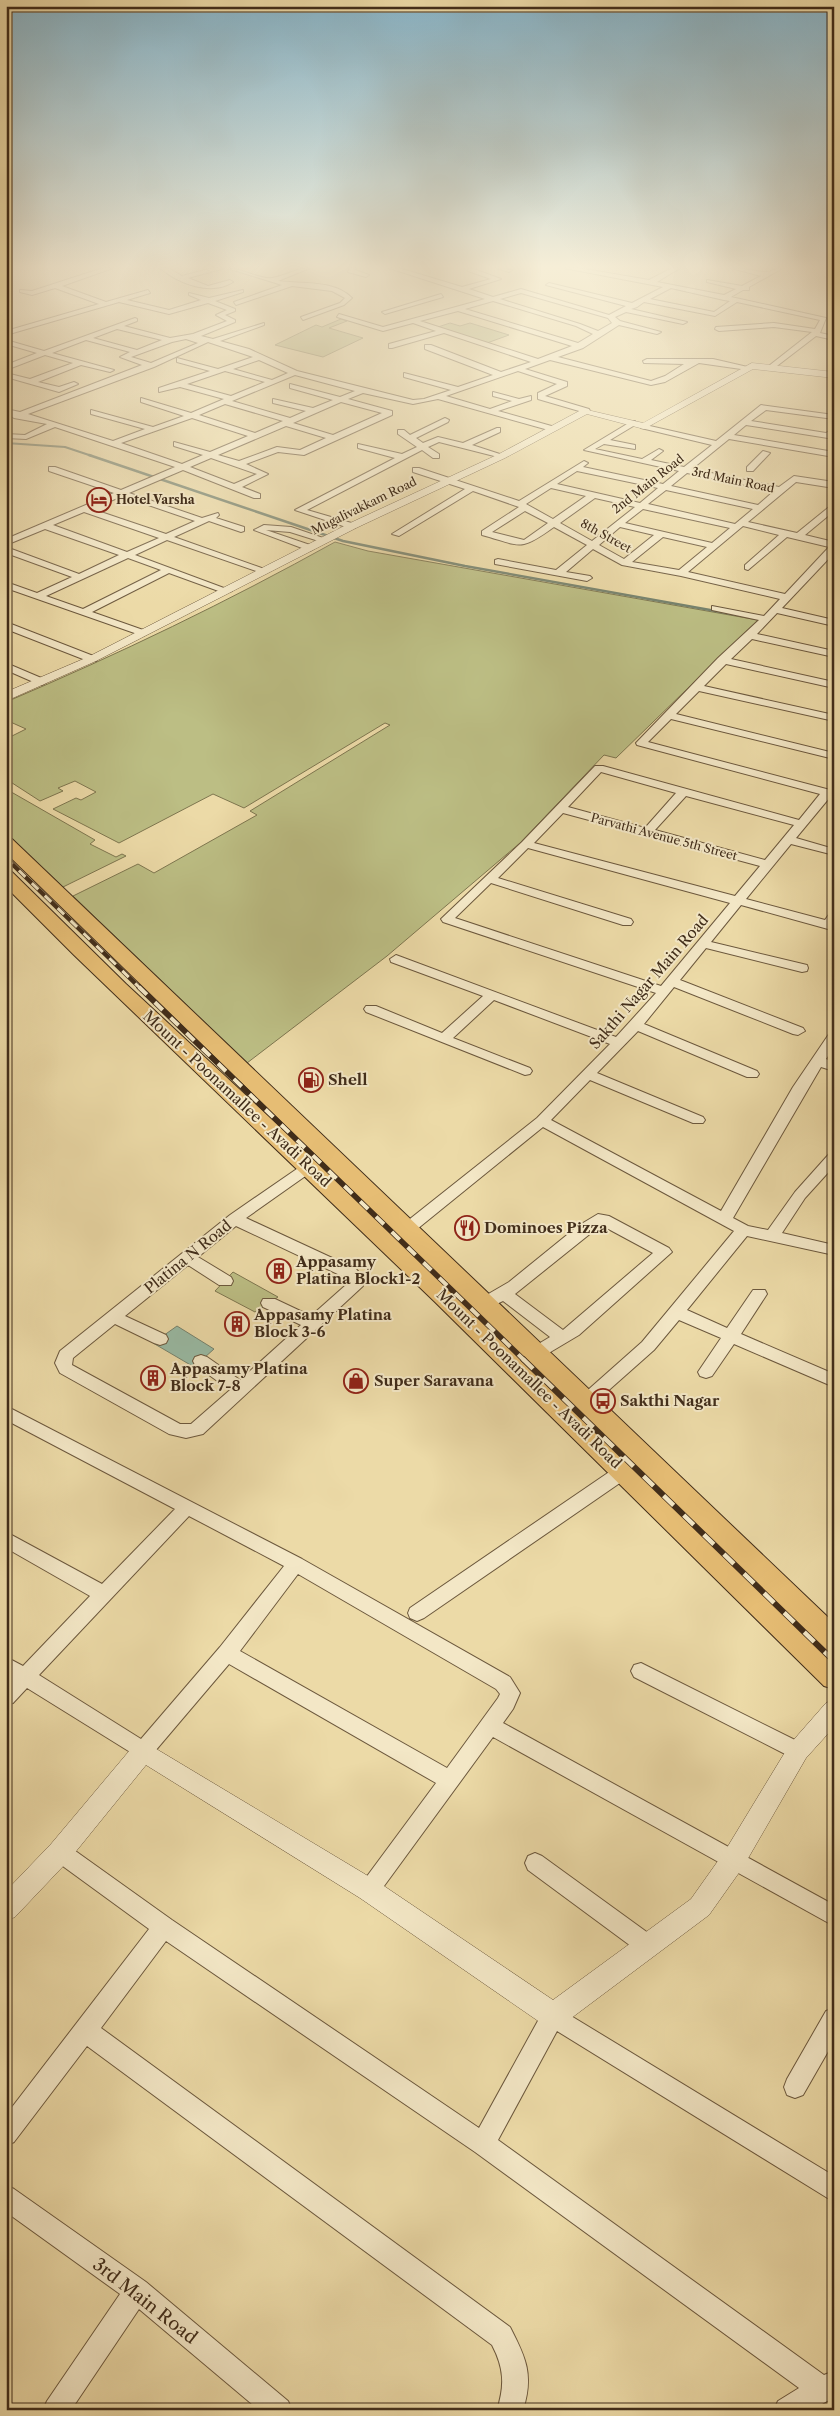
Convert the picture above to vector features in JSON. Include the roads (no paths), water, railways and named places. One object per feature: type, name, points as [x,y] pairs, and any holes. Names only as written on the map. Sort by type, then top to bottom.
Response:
[{"type":"main road","name":"Mount - Poonamallee - Avadi Road","points":[[6,843],[406,1230],[495,1300],[536,1353],[586,1401],[755,1582],[834,1677]]},
{"type":"main road","name":"Mount - Poonamallee - Avadi Road","points":[[6,876],[86,957],[309,1166],[624,1471],[755,1582],[834,1641]]},
{"type":"main road","points":[[23,894],[49,885]]},
{"type":"street","points":[[25,381],[59,390],[83,381]]},
{"type":"street","points":[[6,421],[108,381]]},
{"type":"street","points":[[170,381],[333,438]]},
{"type":"street","points":[[162,390],[189,381]]},
{"type":"street","points":[[268,381],[272,382]]},
{"type":"street","points":[[112,444],[190,416],[275,381]]},
{"type":"street","points":[[325,381],[413,402],[440,397],[483,381]]},
{"type":"street","points":[[428,381],[457,389]]},
{"type":"street","points":[[554,381],[564,384],[541,395],[541,397],[644,426],[726,381]]},
{"type":"street","points":[[642,381],[651,383],[662,381]]},
{"type":"street","points":[[239,464],[276,449],[301,454],[388,413],[293,386]]},
{"type":"street","points":[[6,542],[363,390]]},
{"type":"street","points":[[496,394],[519,401]]},
{"type":"street","points":[[440,397],[552,429]]},
{"type":"street","points":[[489,412],[528,398]]},
{"type":"street","points":[[144,400],[255,436]]},
{"type":"street","points":[[276,401],[314,411]]},
{"type":"street","points":[[722,445],[728,436],[764,407],[834,417]]},
{"type":"street","points":[[6,411],[55,424],[183,467],[257,496]]},
{"type":"street","points":[[221,426],[256,411]]},
{"type":"street","points":[[556,411],[575,417]]},
{"type":"street","name":"Mugalivakkam Road","points":[[6,697],[92,659],[349,527],[502,456],[586,411]]},
{"type":"street","points":[[94,412],[152,429]]},
{"type":"street","points":[[410,438],[444,420]]},
{"type":"street","points":[[745,422],[832,434]]},
{"type":"street","points":[[602,441],[632,423]]},
{"type":"street","points":[[6,436],[26,437],[55,424]]},
{"type":"street","name":"2nd Main Road","points":[[644,426],[722,445]]},
{"type":"street","points":[[464,446],[497,430]]},
{"type":"street","points":[[401,432],[436,456]]},
{"type":"street","points":[[728,436],[834,455]]},
{"type":"street","points":[[349,527],[299,510],[438,439],[502,456]]},
{"type":"street","points":[[602,441],[632,447]]},
{"type":"street","name":"3rd Main Road","points":[[602,441],[588,449],[598,453],[781,490]]},
{"type":"street","points":[[177,444],[264,474],[235,487]]},
{"type":"street","name":"2nd Main Road","points":[[558,573],[664,487],[722,445]]},
{"type":"street","points":[[361,446],[402,457]]},
{"type":"street","points":[[751,450],[776,455]]},
{"type":"street","points":[[643,462],[659,451]]},
{"type":"street","points":[[593,494],[555,523],[525,542],[485,533],[598,453]]},
{"type":"street","points":[[750,469],[766,453]]},
{"type":"street","points":[[576,468],[758,508]]},
{"type":"street","points":[[52,469],[241,529]]},
{"type":"street","name":"8th Street","points":[[416,470],[522,505],[625,563],[681,573],[788,598]]},
{"type":"street","points":[[781,490],[802,472]]},
{"type":"street","points":[[794,479],[834,486]]},
{"type":"street","points":[[551,485],[834,546],[788,598],[722,660],[641,743],[830,794]]},
{"type":"street","points":[[396,534],[473,488]]},
{"type":"street","name":"3rd Main Road","points":[[681,573],[781,490]]},
{"type":"street","points":[[798,537],[834,506]]},
{"type":"street","points":[[84,509],[265,571]]},
{"type":"street","points":[[36,597],[209,518]]},
{"type":"street","points":[[617,524],[713,546]]},
{"type":"street","points":[[46,526],[227,591]]},
{"type":"street","points":[[310,548],[258,530],[263,527],[273,527],[326,539]]},
{"type":"street","points":[[625,563],[661,534]]},
{"type":"street","points":[[748,567],[785,534]]},
{"type":"street","points":[[6,550],[80,577]]},
{"type":"street","points":[[498,562],[587,578]]},
{"type":"street","points":[[82,612],[169,570]]},
{"type":"street","points":[[6,585],[143,633]]},
{"type":"street","points":[[715,608],[766,619]]},
{"type":"street","points":[[776,610],[834,623]]},
{"type":"street","points":[[6,625],[92,659]]},
{"type":"street","points":[[749,635],[834,654]]},
{"type":"street","points":[[722,660],[834,685]]},
{"type":"street","points":[[6,666],[42,682]]},
{"type":"street","points":[[696,688],[834,718]]},
{"type":"street","points":[[668,715],[834,756]]},
{"type":"street","points":[[798,1031],[667,986],[447,919],[526,844],[599,768],[802,824]]},
{"type":"street","points":[[646,833],[684,792]]},
{"type":"street","name":"Sakthi Nagar Main Road","points":[[406,1230],[542,1121],[636,1025],[802,824],[830,794]]},
{"type":"street","name":"Parvathi Avenue 5th Street","points":[[559,808],[769,865]]},
{"type":"street","points":[[789,840],[833,851],[824,862]]},
{"type":"street","points":[[526,844],[828,925],[834,916]]},
{"type":"street","points":[[490,879],[627,922]]},
{"type":"street","points":[[703,944],[802,968]]},
{"type":"street","points":[[396,959],[618,1043]]},
{"type":"street","points":[[444,1039],[492,995]]},
{"type":"street","points":[[371,1009],[526,1071]]},
{"type":"street","points":[[636,1025],[752,1074]]},
{"type":"street","points":[[724,1220],[817,1062],[834,1037]]},
{"type":"street","points":[[817,1062],[834,1067]]},
{"type":"street","points":[[588,1074],[698,1120]]},
{"type":"street","points":[[542,1121],[744,1230],[834,1250]]},
{"type":"street","points":[[772,1236],[800,1195],[834,1157]]},
{"type":"street","points":[[235,1219],[309,1166]]},
{"type":"street","name":"Platina N Road","points":[[235,1219],[356,1278],[355,1286],[197,1429],[186,1432],[175,1429],[66,1368],[63,1363],[66,1355],[187,1258],[235,1219]]},
{"type":"street","points":[[536,1353],[573,1332],[664,1252],[604,1220],[598,1220],[495,1300],[562,1338]]},
{"type":"street","points":[[586,1401],[648,1346],[744,1230]]},
{"type":"street","points":[[187,1258],[225,1281]]},
{"type":"street","points":[[706,1372],[758,1294]]},
{"type":"street","points":[[269,1303],[313,1324]]},
{"type":"street","points":[[676,1312],[834,1381]]},
{"type":"street","points":[[114,1316],[160,1339]]},
{"type":"street","points":[[201,1361],[241,1389]]},
{"type":"street","points":[[6,1412],[296,1564],[503,1682],[510,1693],[506,1703],[369,1890]]},
{"type":"street","points":[[417,1613],[624,1471]]},
{"type":"street","points":[[6,1697],[186,1508]]},
{"type":"street","points":[[6,1539],[103,1594]]},
{"type":"street","points":[[6,1909],[60,1852],[143,1751],[227,1654],[296,1564]]},
{"type":"street","points":[[227,1654],[449,1780]]},
{"type":"street","points":[[6,1665],[369,1890],[553,2016],[834,2190]]},
{"type":"street","points":[[640,1671],[798,1751]]},
{"type":"street","points":[[482,2144],[553,2016],[700,1907],[734,1859],[798,1751],[834,1710]]},
{"type":"street","points":[[491,1726],[834,1916]]},
{"type":"street","points":[[60,1852],[164,1927],[482,2144],[828,2386],[788,2410]]},
{"type":"street","points":[[536,1864],[647,1945]]},
{"type":"street","points":[[6,2134],[164,1927]]},
{"type":"street","points":[[795,2087],[834,2019]]},
{"type":"street","points":[[85,2030],[501,2336],[516,2364],[516,2393],[510,2410]]},
{"type":"street","name":"3rd Main Road","points":[[6,2197],[137,2291],[279,2410]]},
{"type":"street","points":[[56,2410],[137,2291]]},
{"type":"waterway","points":[[6,443],[65,447],[89,455]]},
{"type":"waterway","points":[[89,455],[343,541],[465,566],[738,615]]},
{"type":"railway","points":[[6,858],[140,988]]},
{"type":"railway","points":[[139,987],[524,1360]]},
{"type":"railway","points":[[523,1359],[834,1661]]},
{"type":"place","name":"Hotel Varsha","points":[[99,500]]},
{"type":"place","name":"Shell","points":[[311,1080]]},
{"type":"place","name":"Dominoes Pizza","points":[[467,1228]]},
{"type":"place","name":"Appasamy Platina Block1-2","points":[[279,1271]]},
{"type":"place","name":"Appasamy Platina Block 3-6","points":[[237,1324]]},
{"type":"place","name":"Appasamy Platina Block 7-8","points":[[153,1378]]},
{"type":"place","name":"Super Saravana","points":[[356,1381]]},
{"type":"place","name":"Sakthi Nagar","points":[[603,1401]]}]
